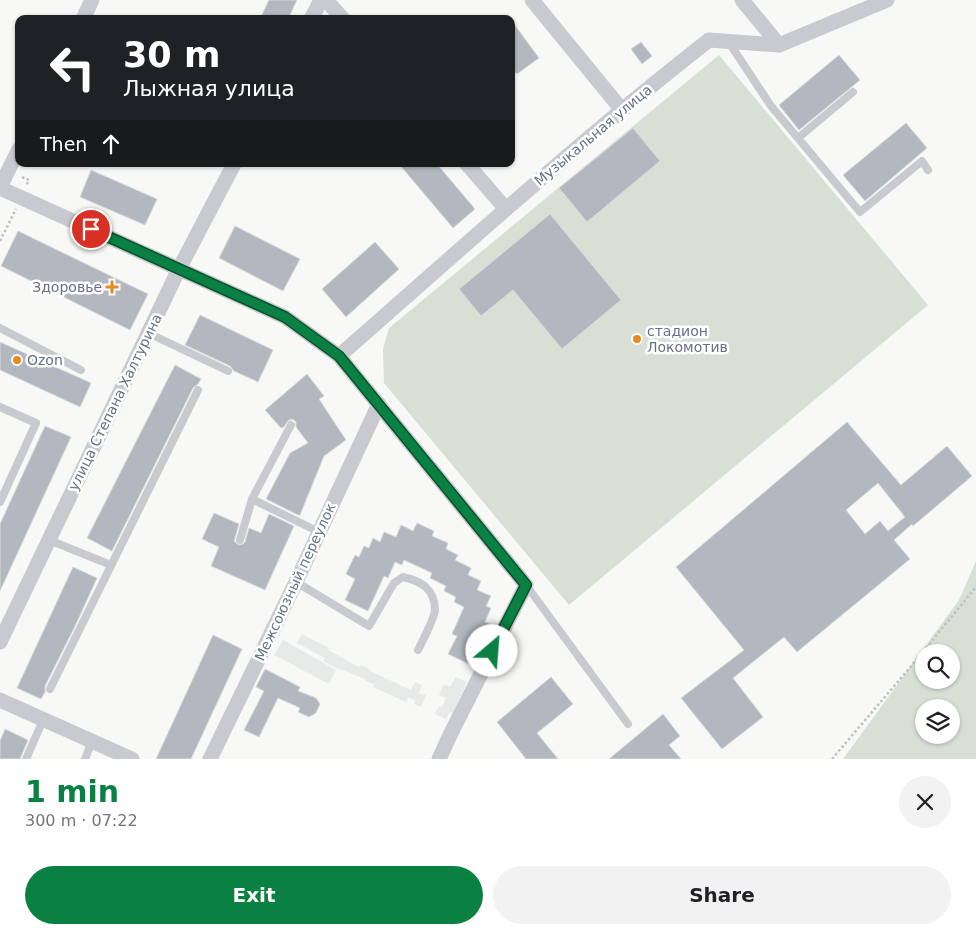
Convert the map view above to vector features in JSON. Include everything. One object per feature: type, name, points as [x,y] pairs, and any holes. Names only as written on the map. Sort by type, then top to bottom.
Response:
[{"type":"street","points":[[85,15],[92,0]]},
{"type":"street","points":[[313,15],[321,0]]},
{"type":"street","points":[[326,0],[339,15]]},
{"type":"street","points":[[532,0],[622,110]]},
{"type":"street","points":[[742,0],[779,45]]},
{"type":"street","name":"Музыкальная улица","points":[[339,356],[506,209],[661,77],[709,40],[779,45],[887,0]]},
{"type":"street","points":[[15,157],[0,187],[285,317],[339,356],[526,585],[450,733],[439,759]]},
{"type":"street","name":"улица Степана Халтурина","points":[[0,642],[179,269],[232,167]]},
{"type":"street","points":[[470,167],[506,209]]},
{"type":"street","name":"Межсоюзный переулок","points":[[210,759],[296,582],[379,404]]},
{"type":"street","points":[[0,700],[132,759]]},
{"type":"lane","points":[[728,41],[771,106],[860,212],[922,161],[928,170]]},
{"type":"lane","points":[[798,138],[853,92]]},
{"type":"lane","points":[[0,328],[81,370]]},
{"type":"lane","points":[[148,333],[228,371]]},
{"type":"lane","points":[[50,689],[198,390]]},
{"type":"lane","points":[[0,407],[36,423],[0,502]]},
{"type":"lane","points":[[240,540],[252,499],[292,425]]},
{"type":"lane","points":[[252,499],[319,532]]},
{"type":"lane","points":[[49,540],[112,565]]},
{"type":"lane","points":[[296,582],[369,626],[394,583],[403,576],[414,579],[426,586],[433,596],[435,611],[418,650]]},
{"type":"lane","points":[[526,585],[628,724]]},
{"type":"lane","points":[[26,759],[43,720]]},
{"type":"lane","points":[[85,759],[92,741]]},
{"type":"path","points":[[832,759],[976,586]]},
{"type":"shaded area","name":"стадион Локомотив","points":[[719,55],[928,305],[569,605],[384,383],[383,349],[389,328]]},
{"type":"shaded area","points":[[976,561],[976,759],[843,759],[915,660],[915,689],[960,689],[960,644],[927,644],[959,600]]},
{"type":"shaded area","points":[[302,634],[359,667],[361,665],[411,690],[415,682],[422,685],[419,693],[426,695],[421,707],[414,704],[415,700],[408,697],[406,702],[373,687],[374,684],[365,679],[323,661],[325,658],[297,643]]},
{"type":"shaded area","points":[[283,640],[336,670],[329,684],[274,655]]},
{"type":"shaded area","points":[[456,677],[467,682],[453,713],[450,712],[446,719],[435,714],[439,706],[442,707],[446,698],[439,695],[444,684],[450,687]]},
{"type":"building","points":[[269,0],[297,0],[290,15],[262,15]]},
{"type":"building","points":[[515,25],[539,58],[517,74],[515,72]]},
{"type":"building","points":[[641,42],[652,56],[642,64],[631,49]]},
{"type":"building","points":[[839,55],[860,80],[799,130],[779,105]]},
{"type":"building","points":[[906,123],[927,148],[865,201],[843,175]]},
{"type":"building","points":[[633,128],[660,161],[587,222],[559,188]]},
{"type":"building","points":[[402,167],[440,167],[475,209],[453,228]]},
{"type":"building","points":[[91,170],[157,199],[145,225],[80,197]]},
{"type":"building","points":[[550,214],[621,300],[562,349],[513,290],[481,316],[459,289]]},
{"type":"building","points":[[235,226],[300,259],[283,291],[219,258]]},
{"type":"building","points":[[18,231],[148,294],[130,330],[1,266]]},
{"type":"building","points":[[375,242],[399,269],[346,317],[322,289]]},
{"type":"building","points":[[200,315],[273,350],[258,382],[234,371],[230,366],[185,345]]},
{"type":"building","points":[[0,342],[91,383],[80,407],[0,370]]},
{"type":"building","points":[[175,365],[201,379],[193,388],[112,551],[87,538]]},
{"type":"building","points":[[307,374],[324,396],[319,399],[346,440],[324,456],[300,515],[298,515],[266,499],[290,453],[308,443],[296,427],[294,420],[291,419],[281,428],[265,410]]},
{"type":"building","points":[[847,422],[901,485],[947,446],[972,476],[894,540],[910,559],[797,652],[784,637],[733,678],[763,717],[722,749],[681,698],[744,650],[676,567]],"holes":[[[878,483],[905,517],[888,531],[880,521],[865,534],[846,510]]]},
{"type":"building","points":[[45,426],[71,437],[0,591],[0,524]]},
{"type":"building","points":[[214,513],[239,524],[234,541],[239,545],[245,542],[249,528],[261,533],[269,514],[294,526],[265,590],[211,566],[219,547],[202,539]]},
{"type":"building","points":[[417,523],[434,531],[432,536],[448,543],[446,549],[458,555],[455,560],[471,568],[468,575],[481,581],[477,590],[491,596],[486,606],[491,608],[485,622],[490,624],[482,640],[486,642],[482,652],[478,650],[471,665],[448,654],[457,636],[452,634],[464,607],[454,602],[456,597],[444,591],[446,586],[430,578],[432,573],[404,560],[402,565],[395,562],[388,578],[384,576],[368,611],[345,600],[355,579],[346,574],[355,555],[359,557],[364,546],[369,548],[373,538],[380,542],[384,532],[396,537],[401,525],[413,531]]},
{"type":"building","points":[[73,567],[97,578],[45,686],[45,692],[41,699],[17,688]]},
{"type":"building","points":[[213,635],[242,649],[191,759],[156,759]]},
{"type":"building","points":[[265,669],[300,687],[298,691],[316,698],[320,704],[316,713],[309,717],[298,712],[300,708],[278,698],[259,737],[244,730],[264,691],[256,687]]},
{"type":"building","points":[[551,677],[573,704],[537,733],[558,759],[526,759],[497,722]]},
{"type":"building","points":[[663,714],[680,736],[669,745],[681,759],[609,759]]},
{"type":"building","points":[[5,729],[28,740],[20,759],[0,759],[0,741]]},
{"type":"place","name":"Здоровье","points":[[112,287]]},
{"type":"place","name":"стадион Локомотив","points":[[637,339]]},
{"type":"place","name":"Ozon","points":[[17,360]]},
{"type":"route","points":[[91,229],[285,317],[339,356],[526,585],[492,651]]}]
